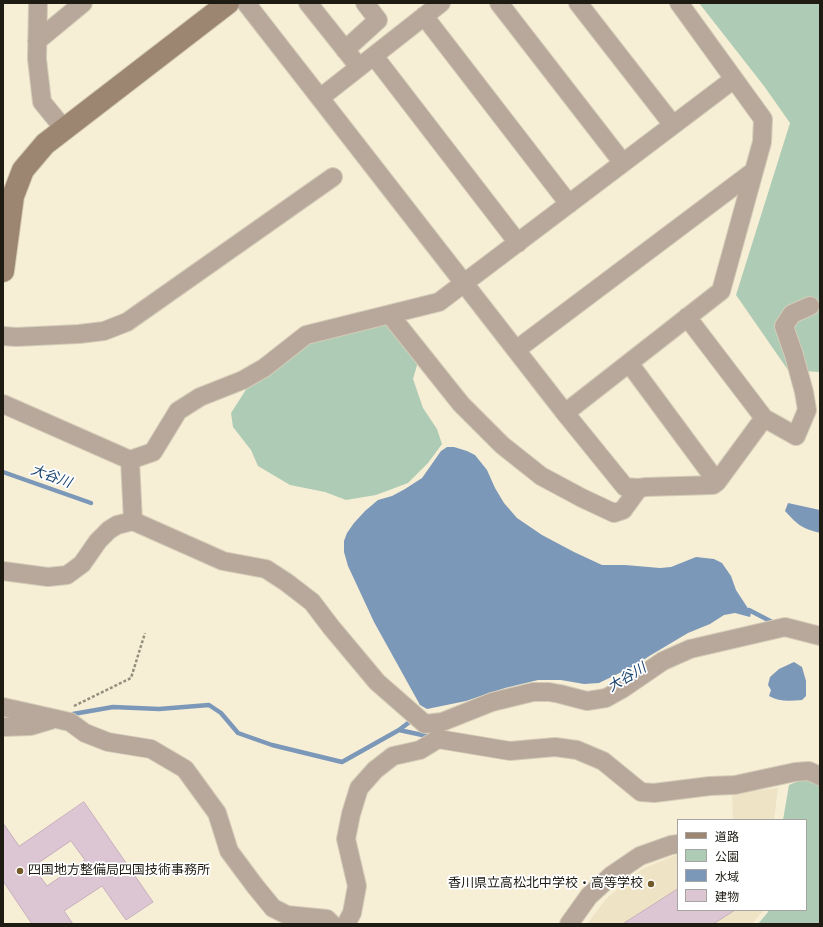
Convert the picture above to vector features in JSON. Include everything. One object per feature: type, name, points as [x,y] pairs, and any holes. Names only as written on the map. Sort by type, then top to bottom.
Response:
[{"type":"street","points":[[38,3],[37,59],[42,102],[64,129]]},
{"type":"street","points":[[37,41],[84,3]]},
{"type":"street","points":[[3,271],[13,196],[23,170],[45,144],[228,3]]},
{"type":"street","points":[[246,3],[565,413],[625,487],[639,488],[646,486],[713,485],[718,482],[764,418]]},
{"type":"street","points":[[308,3],[359,67]]},
{"type":"street","points":[[345,50],[378,20],[365,3]]},
{"type":"street","points":[[320,98],[441,3]]},
{"type":"street","points":[[499,3],[623,163]]},
{"type":"street","points":[[578,3],[673,125]]},
{"type":"street","points":[[565,413],[721,291],[762,142],[763,119],[679,3]]},
{"type":"street","points":[[424,16],[569,204]]},
{"type":"street","points":[[374,56],[518,243]]},
{"type":"street","points":[[3,404],[130,460],[153,452],[178,411],[200,397],[243,380],[264,368],[306,335],[439,302],[734,79]]},
{"type":"street","points":[[516,350],[754,171]]},
{"type":"street","points":[[3,336],[98,332],[127,322],[333,177]]},
{"type":"street","points":[[687,317],[764,418],[796,436],[807,410],[804,392],[794,355],[784,326],[792,314],[810,306]]},
{"type":"street","points":[[390,315],[461,404],[502,445],[541,476],[614,513],[623,510],[639,488]]},
{"type":"street","points":[[629,363],[718,482]]},
{"type":"street","points":[[130,460],[133,521]]},
{"type":"street","points":[[3,571],[48,578],[67,575],[82,564],[98,541],[108,530],[117,525],[133,521],[223,561],[266,569],[286,582],[312,602],[377,682],[425,724],[438,739],[510,751],[555,747],[577,750],[603,761],[641,792],[654,793],[710,786],[735,785],[809,770],[820,776]]},
{"type":"street","points":[[425,724],[442,722],[492,702],[533,692],[549,692],[587,701],[606,698],[663,661],[690,649],[785,627],[820,636]]},
{"type":"street","points":[[3,707],[70,722],[85,733],[108,742],[151,749],[185,769],[217,813],[229,851],[273,908],[287,916],[327,919],[332,924]]},
{"type":"street","points":[[3,727],[31,726],[56,719]]},
{"type":"street","points":[[346,924],[352,912],[358,886],[346,839],[359,788],[375,770],[393,756],[420,750],[438,739]]},
{"type":"street","points":[[568,924],[589,896],[612,875],[640,856],[677,844]]},
{"type":"path","points":[[56,719],[68,708],[131,678],[145,633]]},
{"type":"shaded area","points":[[778,788],[774,819],[733,819],[732,793]]},
{"type":"shaded area","name":"香川県立高松北中学校・高等学校","points":[[677,854],[677,911],[763,911],[752,924],[587,924],[606,899],[642,869]]},
{"type":"green space","points":[[699,3],[820,3],[819,372],[788,370],[736,295],[790,123],[764,86]]},
{"type":"green space","points":[[389,324],[418,362],[413,379],[423,408],[437,429],[442,444],[428,463],[408,483],[376,495],[346,500],[325,492],[290,485],[258,466],[251,450],[233,427],[231,413],[247,388],[310,341],[346,330]]},
{"type":"green space","points":[[810,776],[820,784],[820,924],[758,924],[768,911],[807,911],[807,819],[783,819],[789,785]]},
{"type":"water","points":[[447,447],[454,447],[475,455],[487,470],[504,503],[517,518],[542,535],[602,565],[660,568],[671,567],[696,557],[714,559],[722,563],[731,576],[736,590],[751,613],[750,617],[735,613],[724,615],[710,624],[688,633],[634,666],[599,683],[584,684],[561,680],[538,680],[505,688],[466,701],[427,709],[420,705],[374,622],[348,566],[344,552],[344,541],[347,533],[354,523],[365,511],[378,500],[392,496],[422,478],[441,451]]},
{"type":"water","points":[[788,503],[820,510],[820,533],[804,528],[793,520],[785,511]]},
{"type":"water","points":[[794,662],[802,667],[806,681],[806,696],[802,700],[789,701],[769,696],[771,690],[768,685],[770,677],[779,669]]},
{"type":"building","points":[[84,802],[153,902],[126,920],[102,886],[64,911],[73,924],[32,924],[3,881],[3,823],[19,846]],"holes":[[[71,841],[85,860],[47,886],[33,867]]]},
{"type":"building","points":[[677,890],[677,911],[733,911],[713,924],[623,924]]},
{"type":"waterway","name":"大谷川","points":[[3,472],[91,503]]},
{"type":"waterway","points":[[749,610],[774,623]]},
{"type":"waterway","points":[[73,714],[113,707],[159,709],[209,705],[221,713],[238,733],[272,745],[342,762],[399,730],[427,736]]},
{"type":"waterway","points":[[399,730],[412,720]]},
{"type":"place","name":"四国地方整備局四国技術事務所","points":[[20,871]]},
{"type":"place","name":"香川県立高松北中学校・高等学校","points":[[651,884]]}]
